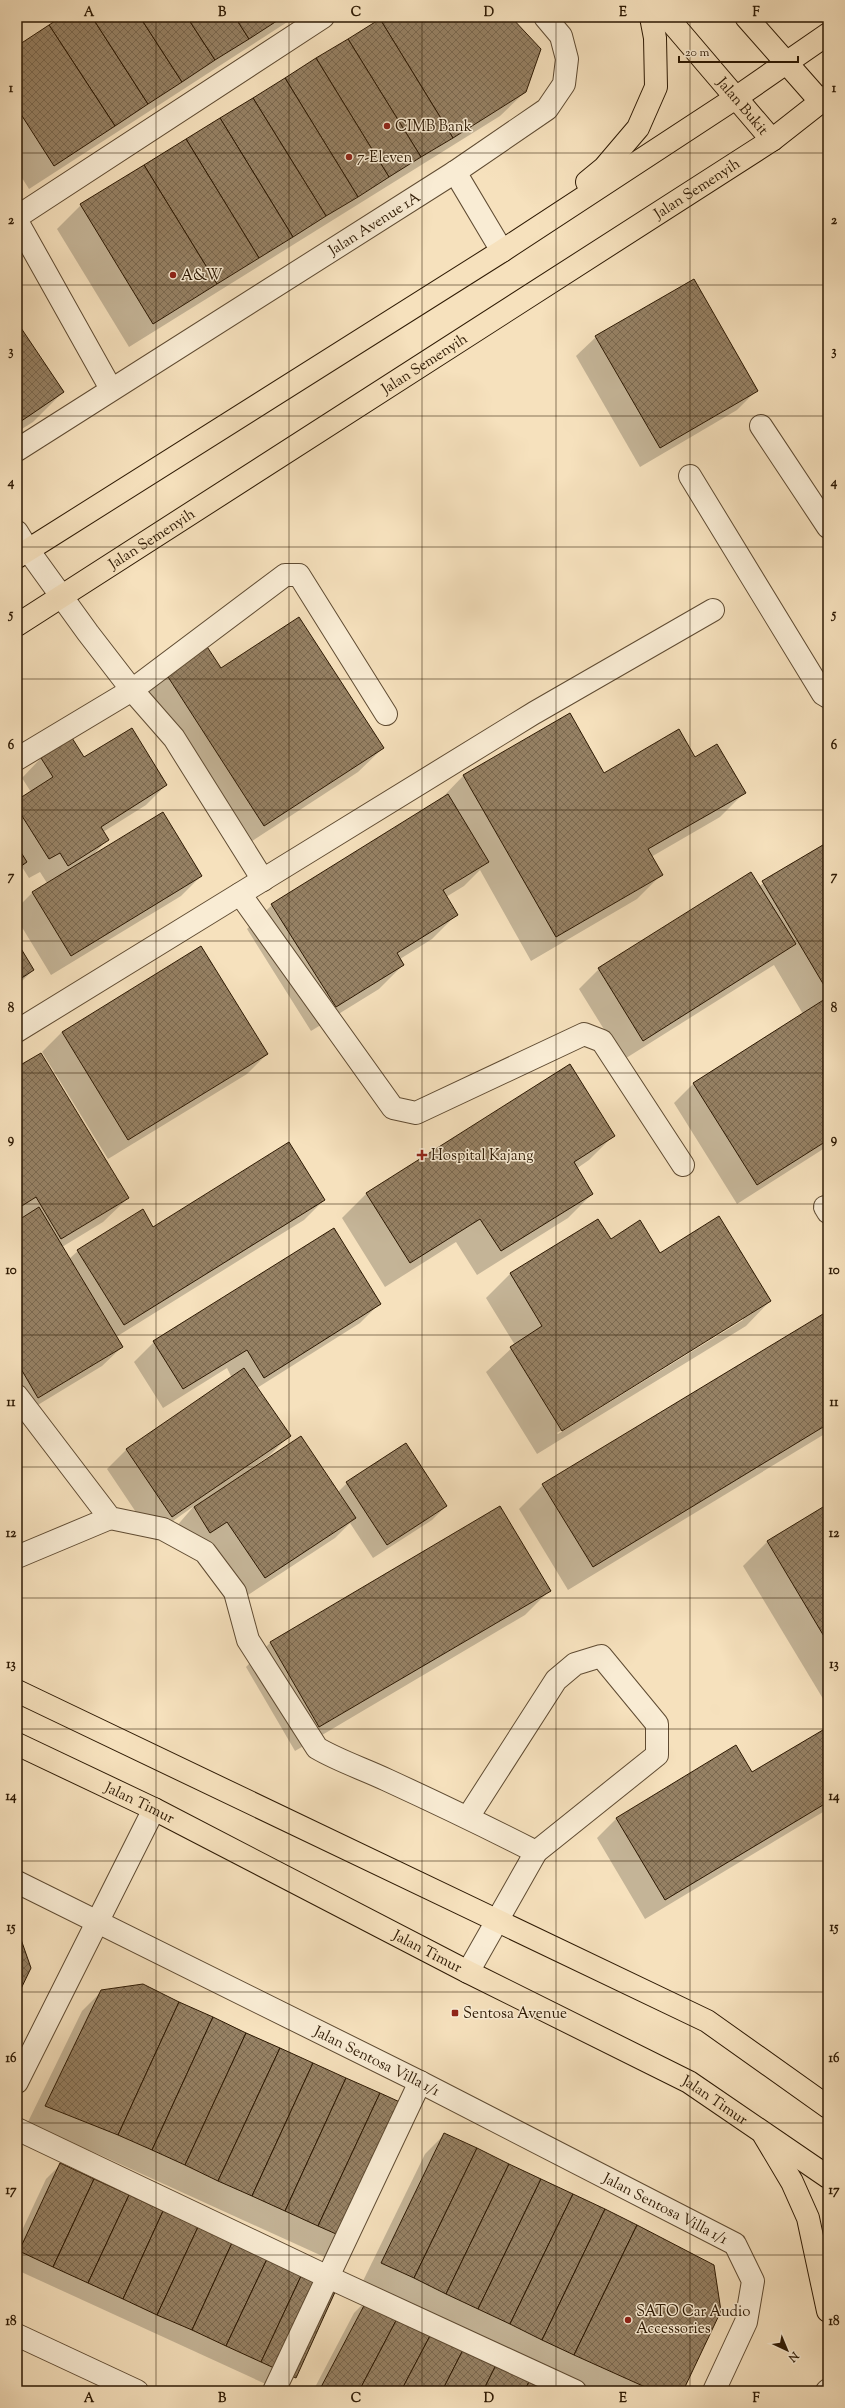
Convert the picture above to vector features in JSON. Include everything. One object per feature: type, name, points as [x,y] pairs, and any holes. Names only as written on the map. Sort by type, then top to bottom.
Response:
[{"type":"main road","points":[[502,251],[604,168],[638,128],[656,87],[655,38],[651,17]]},
{"type":"main road","name":"Jalan Bukit","points":[[667,17],[737,97],[772,140]]},
{"type":"main road","points":[[746,17],[787,63],[824,99]]},
{"type":"main road","points":[[21,547],[502,251],[737,97],[828,34]]},
{"type":"main road","name":"Jalan Semenyih","points":[[17,625],[772,140],[824,99]]},
{"type":"main road","points":[[17,1691],[707,2021],[828,2107]]},
{"type":"main road","name":"Jalan Timur","points":[[17,1744],[154,1809],[468,1972],[689,2082],[760,2129],[828,2177]]},
{"type":"main road","points":[[760,2129],[792,2182],[808,2218],[828,2311]]},
{"type":"lane","points":[[17,218],[323,17]]},
{"type":"lane","name":"Jalan Avenue 1A","points":[[17,450],[455,172],[547,109],[564,84],[567,59],[561,36],[546,17]]},
{"type":"lane","points":[[455,172],[502,251]]},
{"type":"lane","points":[[17,221],[111,389]]},
{"type":"lane","points":[[761,426],[828,527]]},
{"type":"lane","points":[[690,476],[823,694],[828,697]]},
{"type":"lane","points":[[21,547],[132,690],[174,738],[263,880]]},
{"type":"lane","points":[[17,759],[132,690],[285,575],[300,575],[386,714]]},
{"type":"lane","points":[[17,1031],[534,713],[713,610]]},
{"type":"lane","points":[[240,894],[393,1108],[416,1113],[584,1034],[602,1042],[683,1165]]},
{"type":"lane","points":[[17,1396],[110,1518]]},
{"type":"lane","points":[[17,1557],[110,1518],[163,1529],[206,1552],[235,1592],[248,1640],[308,1737],[317,1748],[331,1757],[362,1768],[468,1817],[536,1852]]},
{"type":"lane","points":[[468,1817],[556,1680],[575,1664],[601,1656],[657,1724],[657,1755],[536,1852],[468,1972]]},
{"type":"lane","points":[[17,2082],[154,1809]]},
{"type":"lane","name":"Jalan Sentosa Villa 1/1","points":[[17,1882],[420,2082],[735,2244],[753,2281],[746,2322],[714,2391]]},
{"type":"lane","points":[[274,2391],[420,2082]]},
{"type":"lane","points":[[17,2129],[328,2277],[575,2391]]},
{"type":"lane","points":[[17,2335],[137,2391]]},
{"type":"building","points":[[61,17],[92,17],[148,104],[115,126],[49,25]]},
{"type":"building","points":[[92,17],[140,17],[182,82],[148,104]]},
{"type":"building","points":[[140,17],[187,17],[215,60],[182,82]]},
{"type":"building","points":[[187,17],[235,17],[249,39],[215,60]]},
{"type":"building","points":[[235,17],[283,17],[249,39]]},
{"type":"building","points":[[384,17],[511,17],[541,49],[526,92],[453,138],[380,19]]},
{"type":"building","points":[[380,19],[453,138],[421,157],[348,39]]},
{"type":"building","points":[[49,25],[115,126],[54,166],[17,108],[17,46]]},
{"type":"building","points":[[348,39],[421,157],[389,177],[316,58]]},
{"type":"building","points":[[316,58],[389,177],[358,197],[285,78]]},
{"type":"building","points":[[285,78],[358,197],[326,216],[253,98]]},
{"type":"building","points":[[253,98],[326,216],[293,237],[220,118]]},
{"type":"building","points":[[220,118],[293,237],[259,258],[186,139]]},
{"type":"building","points":[[186,139],[259,258],[217,284],[144,165]]},
{"type":"building","points":[[144,165],[217,284],[153,324],[80,204]]},
{"type":"building","points":[[694,279],[758,391],[660,448],[595,336]]},
{"type":"building","points":[[17,322],[64,392],[17,424]]},
{"type":"building","points":[[299,617],[384,748],[264,826],[161,666],[202,639],[221,668]]},
{"type":"building","points":[[570,713],[604,773],[679,729],[695,757],[717,744],[746,793],[648,849],[663,875],[556,937],[463,775]]},
{"type":"building","points":[[132,728],[167,785],[101,827],[109,840],[68,866],[60,853],[49,859],[17,808],[17,800],[53,777],[41,758],[72,738],[84,757]]},
{"type":"building","points":[[448,794],[489,862],[443,890],[458,915],[397,953],[404,965],[336,1007],[271,904]]},
{"type":"building","points":[[163,812],[202,876],[71,956],[32,892]]},
{"type":"building","points":[[828,842],[828,992],[762,881]]},
{"type":"building","points":[[17,846],[27,862],[17,869]]},
{"type":"building","points":[[751,872],[796,944],[643,1041],[598,968]]},
{"type":"building","points":[[17,942],[34,970],[17,981]]},
{"type":"building","points":[[201,946],[268,1054],[128,1140],[62,1032]]},
{"type":"building","points":[[825,999],[828,1003],[828,1140],[757,1185],[693,1083]]},
{"type":"building","points":[[41,1053],[129,1198],[61,1239],[36,1197],[17,1209],[17,1067]]},
{"type":"building","points":[[570,1064],[615,1136],[574,1162],[593,1194],[501,1251],[480,1219],[410,1263],[366,1193]]},
{"type":"building","points":[[289,1142],[325,1200],[124,1325],[77,1250],[143,1209],[153,1227]]},
{"type":"building","points":[[39,1207],[123,1347],[38,1398],[17,1362],[17,1221]]},
{"type":"building","points":[[719,1216],[771,1301],[562,1431],[510,1347],[542,1326],[510,1273],[598,1219],[611,1239],[640,1220],[660,1253]]},
{"type":"building","points":[[334,1228],[381,1304],[264,1378],[247,1350],[183,1389],[153,1341]]},
{"type":"building","points":[[828,1311],[828,1424],[593,1567],[542,1484]]},
{"type":"building","points":[[244,1368],[291,1436],[172,1517],[126,1449]]},
{"type":"building","points":[[301,1436],[356,1518],[265,1578],[227,1522],[210,1533],[194,1507]]},
{"type":"building","points":[[406,1443],[447,1506],[387,1545],[346,1482]]},
{"type":"building","points":[[828,1504],[828,1643],[767,1541]]},
{"type":"building","points":[[500,1506],[551,1591],[319,1727],[270,1642]]},
{"type":"building","points":[[828,1727],[828,1802],[665,1900],[616,1818],[736,1745],[752,1772]]},
{"type":"building","points":[[17,1928],[31,1968],[17,1997]]},
{"type":"building","points":[[143,1984],[179,2002],[118,2135],[45,2106],[101,1990]]},
{"type":"building","points":[[179,2002],[213,2017],[152,2150],[118,2135]]},
{"type":"building","points":[[213,2017],[246,2033],[185,2165],[152,2150]]},
{"type":"building","points":[[246,2033],[280,2048],[218,2181],[185,2165]]},
{"type":"building","points":[[280,2048],[313,2063],[252,2196],[218,2181]]},
{"type":"building","points":[[313,2063],[346,2078],[285,2211],[252,2196]]},
{"type":"building","points":[[346,2078],[380,2093],[318,2226],[285,2211]]},
{"type":"building","points":[[380,2093],[413,2108],[352,2241],[318,2226]]},
{"type":"building","points":[[444,2133],[477,2148],[414,2278],[381,2263]]},
{"type":"building","points":[[477,2148],[509,2164],[446,2294],[414,2278]]},
{"type":"building","points":[[60,2163],[94,2179],[53,2267],[19,2251]]},
{"type":"building","points":[[509,2164],[541,2179],[478,2309],[446,2294]]},
{"type":"building","points":[[94,2179],[129,2195],[88,2283],[53,2267]]},
{"type":"building","points":[[541,2179],[573,2194],[510,2324],[478,2309]]},
{"type":"building","points":[[573,2194],[605,2209],[542,2340],[510,2324]]},
{"type":"building","points":[[129,2195],[163,2211],[123,2299],[88,2283]]},
{"type":"building","points":[[605,2209],[637,2225],[574,2355],[542,2340]]},
{"type":"building","points":[[163,2211],[198,2227],[157,2315],[123,2299]]},
{"type":"building","points":[[637,2225],[714,2265],[721,2311],[683,2391],[654,2391],[574,2355]]},
{"type":"building","points":[[198,2227],[232,2243],[192,2330],[157,2315]]},
{"type":"building","points":[[232,2243],[267,2259],[226,2346],[192,2330]]},
{"type":"building","points":[[267,2259],[302,2274],[261,2362],[226,2346]]},
{"type":"building","points":[[302,2274],[336,2290],[296,2378],[261,2362]]},
{"type":"building","points":[[368,2298],[399,2315],[359,2391],[323,2391],[320,2389]]},
{"type":"building","points":[[399,2315],[432,2332],[401,2391],[359,2391]]},
{"type":"building","points":[[432,2332],[464,2348],[442,2391],[401,2391]]},
{"type":"building","points":[[464,2348],[496,2365],[483,2391],[442,2391]]},
{"type":"building","points":[[496,2365],[529,2382],[524,2391],[483,2391]]},
{"type":"building","points":[[529,2382],[546,2391],[524,2391]]},
{"type":"place","name":"CIMB Bank","points":[[387,126]]},
{"type":"place","name":"7-Eleven","points":[[349,157]]},
{"type":"place","name":"A&W","points":[[173,275]]},
{"type":"place","name":"Hospital Kajang","points":[[422,1155]]},
{"type":"place","name":"Sentosa Avenue","points":[[455,2013]]},
{"type":"place","name":"SATO Car Audio Accessories","points":[[628,2320]]}]
